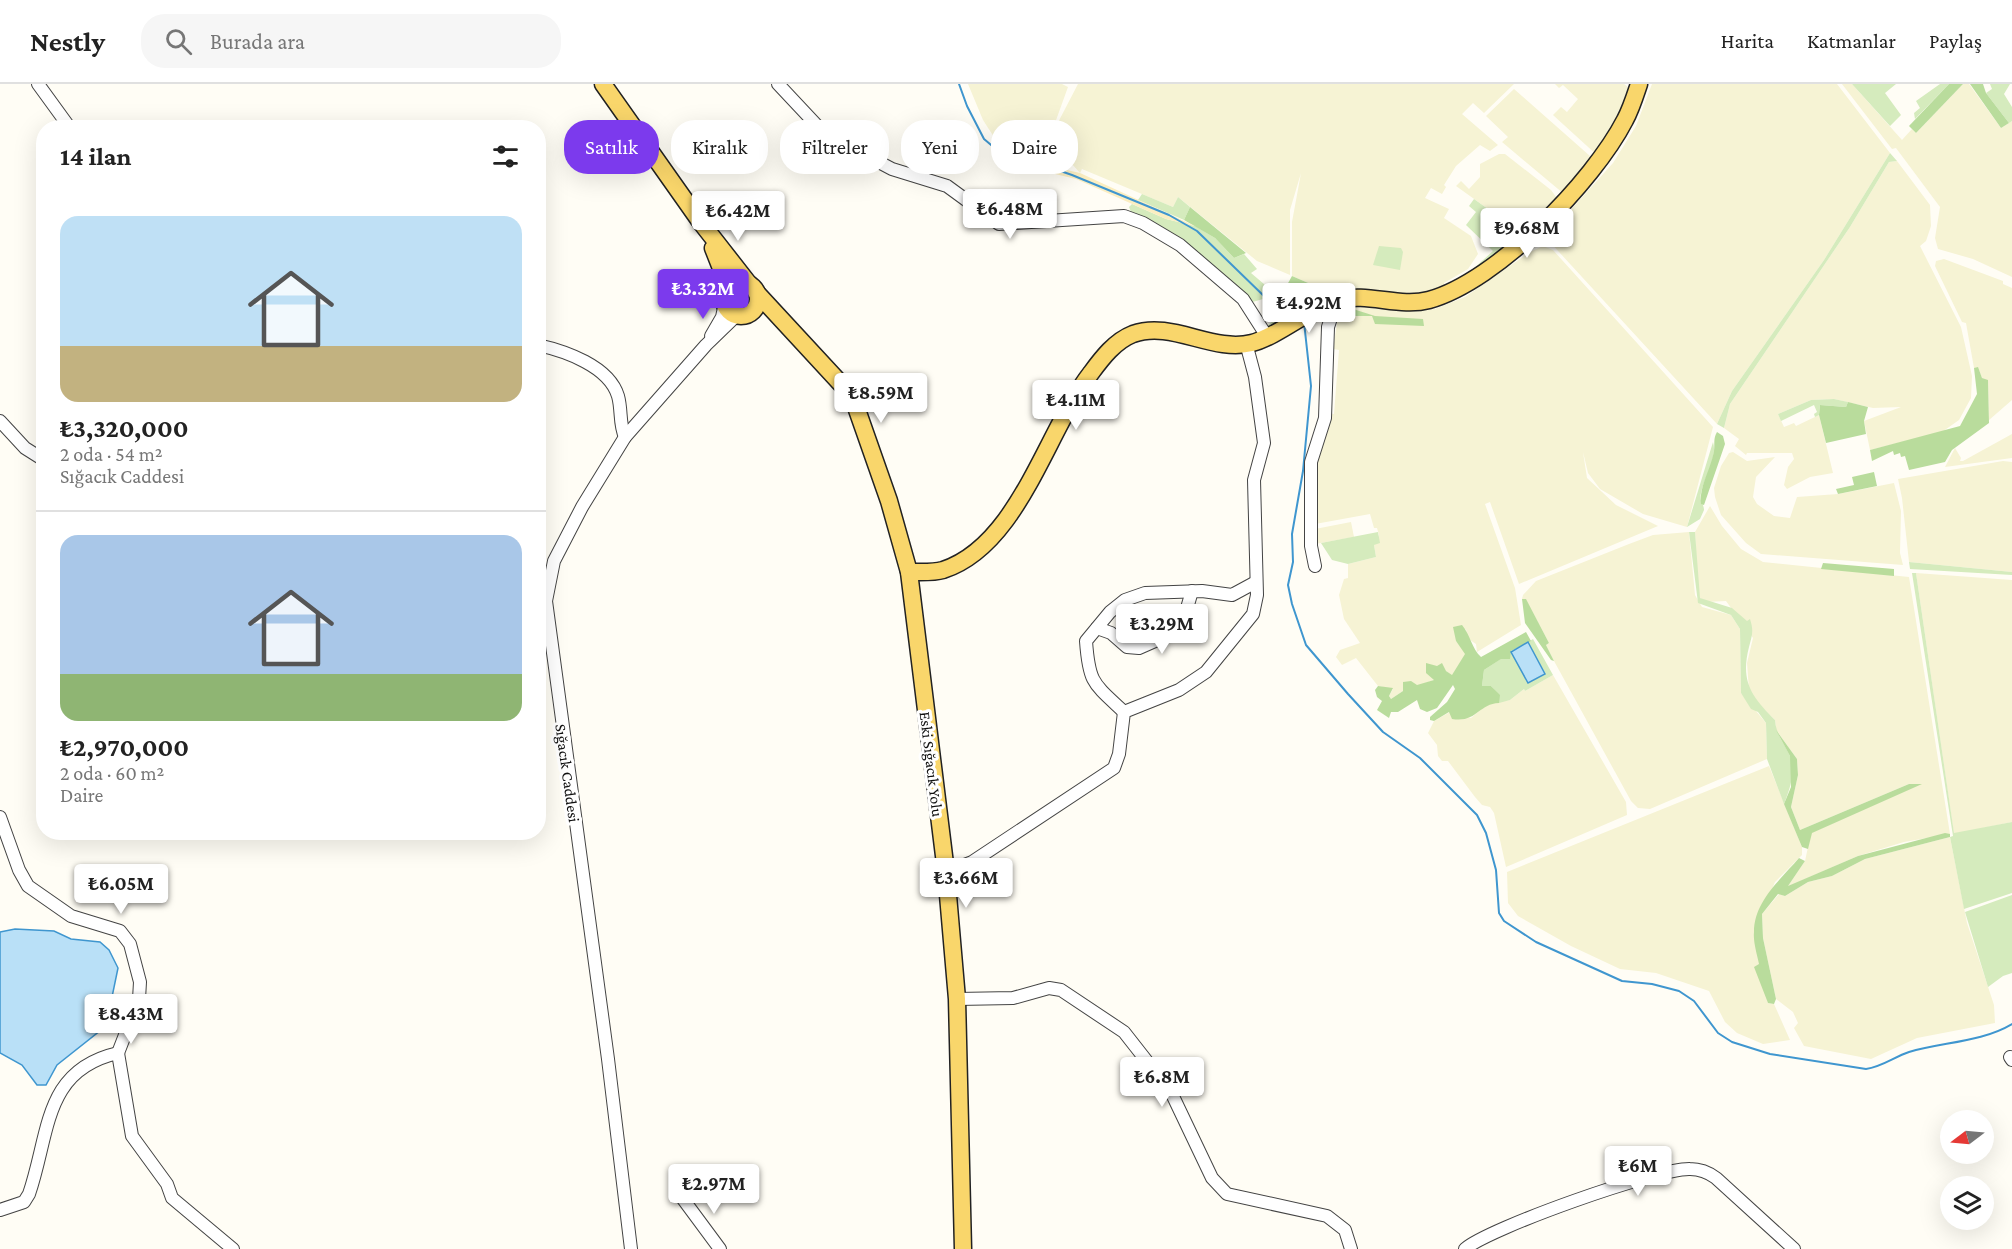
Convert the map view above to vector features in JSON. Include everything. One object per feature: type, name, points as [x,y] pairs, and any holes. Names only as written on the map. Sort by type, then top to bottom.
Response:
[{"type":"main road","points":[[603,84],[699,220],[720,261],[734,306]]},
{"type":"main road","points":[[909,572],[942,570],[972,555],[998,530],[1047,450],[1080,387],[1116,344],[1133,334],[1155,329],[1228,344],[1246,343],[1273,333],[1330,304],[1358,298],[1397,303],[1428,300],[1456,289],[1498,262],[1562,204],[1591,173],[1626,119],[1639,84]]},
{"type":"main road","name":"Eski Sığacık Yolu","points":[[699,220],[753,288],[842,385],[855,404],[889,501],[909,572],[946,872],[957,999],[963,1249]]},
{"type":"main road","points":[[738,282],[753,288],[756,307],[734,306],[738,282]]},
{"type":"main road","points":[[734,306],[778,317]]},
{"type":"street","points":[[38,84],[64,120]]},
{"type":"street","points":[[778,84],[824,133],[892,169],[947,186],[999,224],[1124,216],[1143,223],[1180,245],[1243,299],[1273,333]]},
{"type":"street","points":[[1315,566],[1311,546],[1311,462],[1324,418],[1330,304]]},
{"type":"street","name":"Sığacık Caddesi","points":[[546,589],[554,561],[582,507],[625,437],[706,345],[722,317],[734,306]]},
{"type":"street","points":[[1124,712],[1179,690],[1206,672],[1253,614],[1256,582],[1254,480],[1264,443],[1255,377],[1246,343]]},
{"type":"street","points":[[546,347],[564,351],[584,360],[608,381],[618,395],[625,437]]},
{"type":"street","points":[[0,421],[25,448],[36,455]]},
{"type":"street","points":[[1124,712],[1094,684],[1089,674],[1086,641],[1125,600],[1145,593],[1192,591],[1232,595],[1256,582]]},
{"type":"street","points":[[1097,628],[1111,633],[1127,646],[1139,648],[1164,638],[1177,626],[1185,615],[1192,591]]},
{"type":"street","name":"Sığacık Caddesi","points":[[546,631],[608,1059],[631,1249]]},
{"type":"street","points":[[946,872],[972,862],[1114,768],[1119,754],[1124,712]]},
{"type":"street","points":[[0,817],[19,870],[28,886],[71,916],[120,931],[130,944],[140,982],[139,999],[118,1053],[132,1136],[167,1184],[172,1198],[233,1249]]},
{"type":"street","points":[[957,999],[1013,998],[1049,988],[1070,996],[1124,1032],[1159,1076],[1171,1092],[1212,1178],[1227,1194],[1327,1216],[1345,1230],[1351,1249]]},
{"type":"street","points":[[0,1210],[24,1202],[29,1194],[53,1107],[62,1086],[70,1076],[99,1058],[118,1053]]},
{"type":"street","points":[[1466,1249],[1489,1235],[1608,1190],[1692,1169],[1708,1172],[1716,1178],[1794,1249]]},
{"type":"street","points":[[683,1199],[720,1249]]},
{"type":"shaded area","points":[[968,84],[1062,84],[1068,87],[1056,120],[991,120],[991,132],[983,120]]},
{"type":"shaded area","points":[[1078,84],[1514,84],[1484,113],[1473,103],[1462,114],[1498,145],[1490,151],[1480,145],[1456,166],[1444,185],[1446,187],[1442,194],[1431,188],[1425,198],[1449,209],[1444,218],[1471,236],[1478,254],[1468,269],[1444,283],[1446,289],[1404,298],[1346,289],[1334,284],[1329,292],[1292,276],[1292,222],[1301,173],[1290,210],[1290,275],[1257,261],[1178,197],[1173,207],[1082,169],[1080,173],[1078,171],[1078,120],[1059,120]]},
{"type":"shaded area","points":[[1555,84],[1624,84],[1633,91],[1598,156],[1553,115],[1561,107],[1567,112],[1578,99],[1563,85],[1559,88]]},
{"type":"shaded area","points":[[1652,84],[1837,84],[1890,153],[1824,260],[1732,391],[1717,424],[1548,240],[1548,235],[1613,163],[1636,126]]},
{"type":"shaded area","points":[[1842,84],[1852,84],[1902,140],[1912,129],[1916,133],[1963,84],[1969,84],[2001,128],[2012,121],[2012,277],[1973,259],[1938,249],[1935,238],[1940,207],[1896,148],[1892,149]]},
{"type":"shaded area","points":[[1514,89],[1590,156],[1593,162],[1564,194],[1502,142],[1508,137],[1486,116]]},
{"type":"shaded area","points":[[1499,154],[1505,154],[1551,190],[1559,201],[1523,234],[1456,186],[1461,181],[1469,189],[1480,177],[1480,164]]},
{"type":"shaded area","points":[[1897,161],[1930,205],[1931,226],[1926,241],[1920,246],[1961,327],[1972,376],[1971,398],[1959,420],[1942,432],[1870,450],[1864,421],[1901,407],[1873,408],[1834,399],[1811,400],[1778,414],[1784,427],[1794,423],[1796,426],[1819,415],[1833,473],[1810,477],[1787,489],[1784,485],[1788,467],[1794,459],[1792,453],[1747,453],[1746,455],[1735,446],[1739,439],[1724,428],[1730,404],[1850,227],[1889,162]]},
{"type":"shaded area","points":[[1543,246],[1553,250],[1713,427],[1687,527],[1643,514],[1600,489],[1588,473],[1583,452],[1587,478],[1616,505],[1658,526],[1519,584],[1490,502],[1485,504],[1515,588],[1521,625],[1477,652],[1476,644],[1467,638],[1466,629],[1456,641],[1466,653],[1452,676],[1446,671],[1434,680],[1403,691],[1391,699],[1389,696],[1393,689],[1378,686],[1356,658],[1342,665],[1336,657],[1340,650],[1360,643],[1344,619],[1339,595],[1344,579],[1348,578],[1348,564],[1376,557],[1374,545],[1379,535],[1377,528],[1374,528],[1370,514],[1315,524],[1315,472],[1328,413],[1334,414],[1339,350],[1333,349],[1339,311],[1354,300],[1425,310],[1435,309],[1465,297],[1530,252]]},
{"type":"shaded area","points":[[1944,259],[2003,281],[2003,284],[2012,288],[2012,400],[1989,420],[1988,381],[1982,378],[1978,368],[1974,368],[1966,323],[1962,322],[1935,266],[1936,261]]},
{"type":"shaded area","points":[[2012,434],[2012,458],[1945,467],[1955,448],[1961,458],[1960,461],[1963,461]]},
{"type":"shaded area","points":[[1733,452],[1747,461],[1775,457],[1756,477],[1753,497],[1757,504],[1774,516],[1790,518],[1797,497],[1838,494],[1894,483],[1901,511],[1900,553],[1903,565],[1761,554],[1746,543],[1721,515],[1715,497],[1714,488],[1721,466],[1729,453]]},
{"type":"shaded area","points":[[2003,461],[2012,462],[2012,572],[1909,562],[1898,479]]},
{"type":"shaded area","points":[[1710,506],[1722,526],[1741,549],[1763,562],[1909,577],[1950,834],[1904,842],[1858,856],[1787,887],[1805,861],[1811,833],[1920,784],[1909,784],[1800,830],[1791,807],[1798,775],[1797,759],[1776,730],[1775,720],[1758,704],[1749,690],[1747,663],[1753,638],[1726,601],[1706,602],[1700,598],[1698,592],[1695,532]]},
{"type":"shaded area","points":[[1351,522],[1354,537],[1315,544],[1315,529]]},
{"type":"shaded area","points":[[1689,532],[1695,595],[1702,607],[1731,615],[1740,629],[1741,693],[1766,723],[1767,759],[1650,809],[1638,808],[1631,801],[1554,661],[1546,645],[1549,643],[1526,600],[1522,599],[1536,581],[1653,535]]},
{"type":"shaded area","points":[[1916,573],[2012,580],[2012,822],[1954,834]]},
{"type":"shaded area","points":[[1553,675],[1626,802],[1627,815],[1506,867],[1494,813],[1490,807],[1482,805],[1448,761],[1442,761],[1438,756],[1437,745],[1428,733],[1434,721],[1450,712],[1471,718],[1488,703],[1510,700],[1524,689],[1525,691]]},
{"type":"shaded area","points":[[1769,766],[1802,847],[1802,855],[1775,882],[1754,933],[1768,1003],[1774,1004],[1790,1040],[1763,1044],[1737,1033],[1725,1022],[1709,991],[1656,973],[1620,969],[1571,946],[1518,916],[1508,903],[1507,872]]},
{"type":"shaded area","points":[[1950,837],[1967,923],[1994,1005],[1995,1023],[1917,1038],[1871,1059],[1804,1046],[1794,1028],[1798,1023],[1793,1012],[1776,999],[1763,938],[1762,914],[1779,894],[1785,896],[1808,882],[1832,876],[1865,859]]},
{"type":"green space","points":[[1852,84],[1896,84],[1885,93],[1901,115],[1890,126]]},
{"type":"green space","points":[[1940,84],[1949,84],[1915,119],[1914,113],[1920,108],[1916,101]]},
{"type":"green space","points":[[1949,84],[1963,84],[1916,133],[1909,126]]},
{"type":"green space","points":[[1970,84],[1983,84],[1986,93],[2009,123],[2001,128]]},
{"type":"green space","points":[[1990,84],[2010,84],[2004,94],[2012,107],[2012,121],[2009,123],[1986,93],[1992,89]]},
{"type":"green space","points":[[1890,153],[1897,161],[1889,162],[1850,227],[1730,404],[1724,428],[1717,424],[1732,391],[1824,260]]},
{"type":"green space","points":[[1142,194],[1173,207],[1178,197],[1190,207],[1184,220],[1138,200]]},
{"type":"green space","points":[[1474,199],[1523,234],[1472,270],[1493,251],[1466,225],[1476,212],[1469,206]]},
{"type":"green space","points":[[1132,204],[1166,219],[1195,226],[1215,238],[1234,258],[1244,254],[1257,269],[1251,273],[1271,290],[1281,285],[1297,299],[1323,304],[1279,328],[1267,326],[1279,316],[1269,312],[1263,299],[1249,303],[1176,237],[1131,212],[1129,207]]},
{"type":"green space","points":[[1190,207],[1246,253],[1234,258],[1215,238],[1184,220]]},
{"type":"green space","points":[[1379,246],[1401,248],[1403,252],[1400,270],[1373,265]]},
{"type":"green space","points":[[1292,276],[1329,292],[1333,284],[1342,288],[1330,300],[1296,291],[1287,285]]},
{"type":"green space","points":[[1354,300],[1353,309],[1375,316],[1423,319],[1424,326],[1375,324],[1372,316],[1340,316],[1341,306]]},
{"type":"green space","points":[[1978,367],[1982,378],[1988,380],[1989,423],[1952,450],[1945,462],[1909,470],[1905,456],[1901,457],[1900,453],[1894,455],[1893,451],[1872,461],[1870,450],[1960,426],[1977,394],[1974,368]]},
{"type":"green space","points":[[1834,399],[1848,402],[1846,407],[1820,405],[1819,415],[1815,417],[1814,414],[1817,412],[1814,405],[1781,421],[1778,414],[1811,400]]},
{"type":"green space","points":[[1848,402],[1868,407],[1864,421],[1866,434],[1826,443],[1819,415],[1820,405],[1846,407]]},
{"type":"green space","points":[[1717,432],[1723,436],[1725,444],[1704,505],[1701,504],[1702,491]]},
{"type":"green space","points":[[1713,442],[1714,455],[1701,496],[1704,510],[1700,519],[1687,527]]},
{"type":"green space","points":[[1874,472],[1877,486],[1838,494],[1836,489],[1854,485],[1852,477]]},
{"type":"green space","points":[[1378,532],[1380,543],[1374,545],[1376,557],[1348,564],[1332,560],[1321,543]]},
{"type":"green space","points":[[1689,532],[1695,532],[1700,598],[1732,608],[1747,621],[1750,619],[1752,633],[1747,659],[1747,679],[1754,696],[1775,720],[1792,762],[1792,780],[1784,804],[1767,759],[1766,723],[1758,712],[1751,709],[1741,693],[1740,629],[1731,615],[1698,603]]},
{"type":"green space","points":[[1909,562],[2012,572],[2012,575],[1910,569]]},
{"type":"green space","points":[[1823,563],[1894,569],[1894,576],[1821,569]]},
{"type":"green space","points":[[1912,573],[1916,573],[1954,833],[2012,822],[2012,893],[1964,909],[1950,837],[1953,836]]},
{"type":"green space","points":[[1522,599],[1526,599],[1549,643],[1546,645],[1554,661],[1525,623]]},
{"type":"green space","points":[[1462,625],[1481,657],[1526,632],[1531,641],[1511,651],[1510,659],[1501,659],[1484,670],[1482,686],[1491,686],[1500,695],[1499,703],[1486,706],[1472,716],[1460,720],[1452,719],[1449,712],[1434,721],[1430,720],[1430,717],[1447,702],[1455,689],[1453,685],[1437,708],[1427,712],[1420,709],[1417,700],[1398,712],[1391,712],[1389,718],[1377,710],[1382,701],[1377,697],[1375,690],[1378,686],[1393,688],[1389,696],[1391,699],[1403,691],[1403,682],[1411,681],[1417,685],[1434,680],[1426,673],[1426,663],[1437,666],[1442,663],[1446,671],[1452,675],[1465,654],[1456,641],[1453,627]]},
{"type":"green space","points":[[1533,639],[1553,675],[1525,691],[1524,689],[1510,700],[1499,703],[1499,695],[1491,686],[1482,686],[1484,670],[1511,652],[1528,683],[1545,673],[1528,642]]},
{"type":"green space","points":[[1776,730],[1797,759],[1798,775],[1791,807],[1800,830],[1909,784],[1922,784],[1812,833],[1808,849],[1802,847],[1784,804],[1791,787],[1790,756]]},
{"type":"green space","points":[[1945,833],[1950,834],[1950,837],[1865,859],[1832,876],[1808,882],[1785,896],[1778,894],[1762,914],[1763,938],[1776,999],[1774,1004],[1768,1003],[1754,967],[1759,964],[1754,940],[1755,921],[1763,900],[1799,858],[1805,861],[1788,886],[1858,856]]},
{"type":"green space","points":[[2012,895],[2012,973],[2003,976],[1988,987],[1965,912]]},
{"type":"sand","points":[[1080,173],[1195,226],[1166,219],[1076,179],[1055,174]]},
{"type":"water","points":[[1528,642],[1545,674],[1528,683],[1511,652]]},
{"type":"water","points":[[15,929],[54,931],[71,939],[100,942],[109,950],[118,968],[106,1026],[57,1065],[46,1085],[37,1085],[22,1065],[0,1053],[0,932]]},
{"type":"waterway","points":[[959,84],[967,106],[984,139],[1003,155],[1026,159],[1072,175],[1169,215],[1197,231],[1267,299],[1292,303],[1298,312]]},
{"type":"waterway","points":[[1304,322],[1311,386],[1303,471],[1292,534],[1293,562],[1288,585],[1292,604],[1306,645],[1348,694],[1383,732],[1420,758],[1477,815],[1486,833],[1496,870],[1499,913],[1504,921],[1536,942],[1622,981],[1652,984],[1679,991],[1694,1001],[1718,1033],[1732,1042],[1770,1054],[1866,1069],[1909,1052],[1988,1035],[2012,1024]]}]
